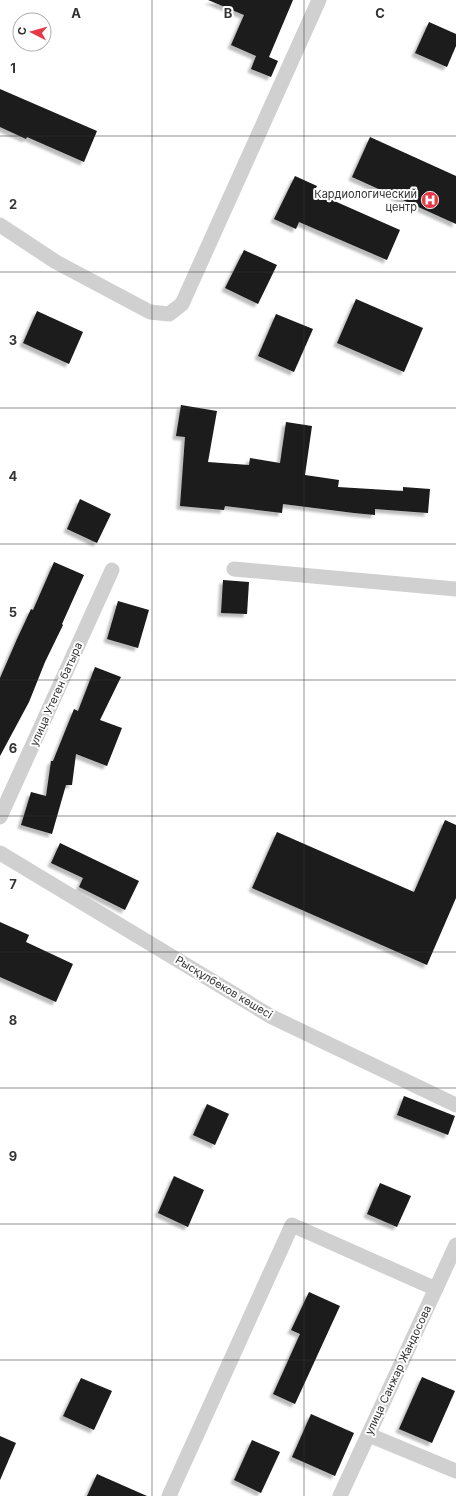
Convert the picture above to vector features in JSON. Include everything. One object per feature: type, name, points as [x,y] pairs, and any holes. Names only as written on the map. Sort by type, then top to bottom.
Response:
[{"type":"street","points":[[0,225],[56,262],[150,312],[169,314],[182,304],[319,0]]},
{"type":"street","points":[[234,569],[456,589]]},
{"type":"street","name":"улица Утеген батыра","points":[[0,817],[112,570]]},
{"type":"street","name":"Рысқұлбеков көшесі","points":[[0,853],[272,1017],[456,1105]]},
{"type":"street","points":[[170,1496],[292,1225],[436,1289]]},
{"type":"street","name":"улица Санжар Жандосова","points":[[340,1496],[456,1245]]},
{"type":"street","points":[[369,1434],[456,1471]]},
{"type":"building","points":[[208,0],[293,0],[269,57],[278,61],[271,77],[251,69],[256,56],[231,45],[244,15]]},
{"type":"building","points":[[429,22],[456,34],[456,46],[447,67],[415,53]]},
{"type":"building","points":[[0,89],[97,131],[84,162],[0,127]]},
{"type":"building","name":"Кардиологический центр","points":[[370,137],[456,176],[456,224],[352,177]]},
{"type":"building","points":[[295,176],[317,186],[314,192],[400,230],[387,260],[299,222],[296,229],[274,219]]},
{"type":"building","points":[[244,250],[277,265],[258,304],[225,288]]},
{"type":"building","points":[[356,299],[423,328],[404,372],[337,343]]},
{"type":"building","points":[[37,311],[83,332],[69,364],[23,343]]},
{"type":"building","points":[[276,314],[313,329],[294,372],[258,356]]},
{"type":"building","points":[[181,405],[217,411],[208,462],[249,465],[250,458],[280,463],[286,422],[312,426],[305,475],[339,480],[338,487],[403,491],[403,487],[430,489],[428,513],[375,509],[375,515],[283,504],[282,513],[225,506],[224,510],[180,506],[185,437],[176,436]]},
{"type":"building","points":[[80,499],[111,514],[97,543],[67,529]]},
{"type":"building","points":[[54,562],[84,575],[62,624],[63,625],[45,662],[29,702],[0,756],[0,678],[31,609],[33,610]]},
{"type":"building","points":[[223,580],[249,582],[247,614],[221,613]]},
{"type":"building","points":[[118,601],[149,610],[138,648],[107,639]]},
{"type":"building","points":[[95,667],[121,677],[100,720],[122,728],[107,766],[76,754],[72,785],[66,785],[52,834],[21,825],[31,792],[46,796],[51,761],[53,761],[74,709],[78,711]]},
{"type":"building","points":[[445,820],[456,825],[456,898],[427,965],[252,888],[277,832],[414,892]]},
{"type":"building","points":[[60,843],[139,881],[125,910],[79,887],[83,878],[51,863]]},
{"type":"building","points":[[0,922],[29,935],[26,942],[73,964],[56,1002],[0,977]]},
{"type":"building","points":[[404,1096],[455,1116],[448,1135],[397,1115]]},
{"type":"building","points":[[207,1104],[229,1114],[215,1145],[193,1135]]},
{"type":"building","points":[[174,1176],[204,1190],[188,1227],[158,1213]]},
{"type":"building","points":[[380,1183],[411,1196],[397,1227],[367,1214]]},
{"type":"building","points":[[309,1292],[340,1306],[295,1404],[273,1394],[300,1334],[291,1330]]},
{"type":"building","points":[[422,1377],[455,1391],[432,1443],[399,1429]]},
{"type":"building","points":[[81,1378],[112,1391],[94,1430],[63,1416]]},
{"type":"building","points":[[311,1414],[354,1433],[335,1476],[292,1457]]},
{"type":"building","points":[[0,1436],[16,1443],[0,1480]]},
{"type":"building","points":[[252,1440],[280,1452],[261,1493],[234,1480]]},
{"type":"building","points":[[97,1474],[147,1496],[87,1496]]},
{"type":"place","name":"Кардиологический центр","points":[[430,200]]}]
